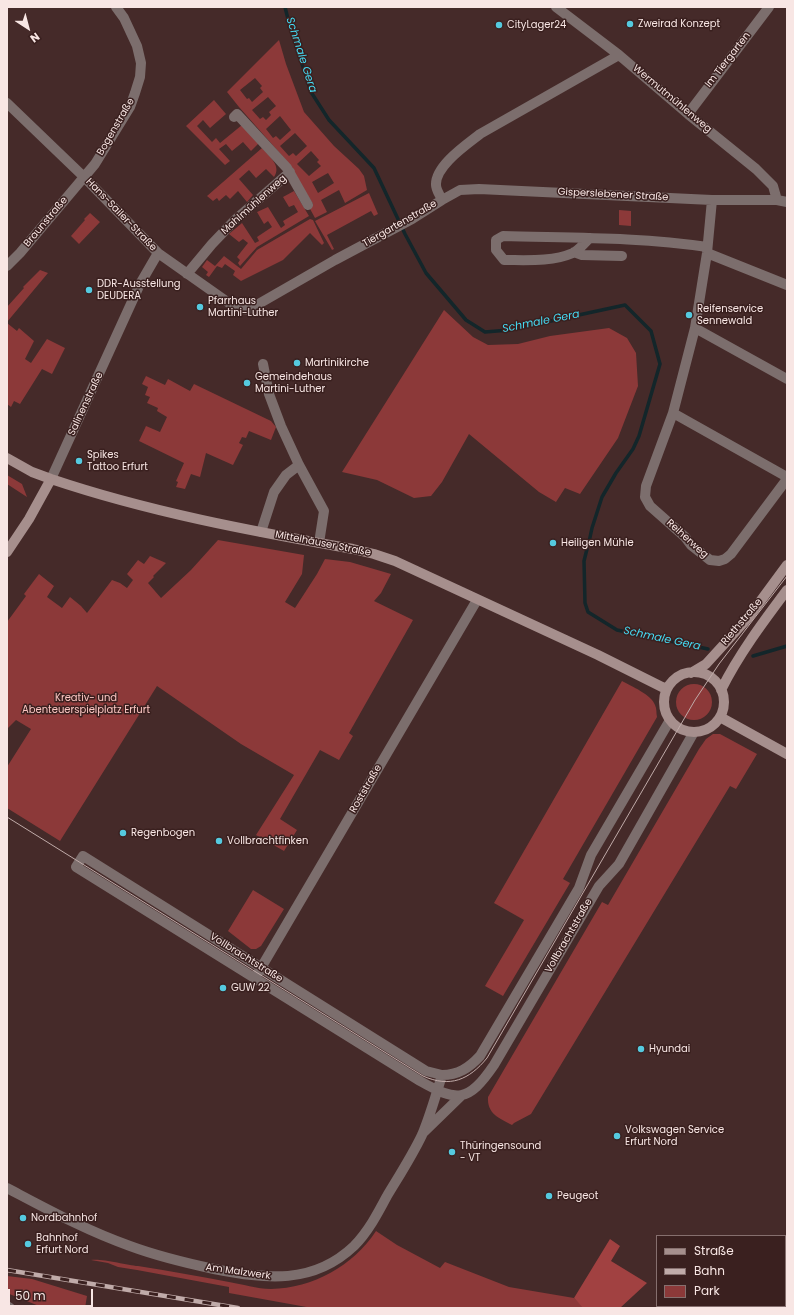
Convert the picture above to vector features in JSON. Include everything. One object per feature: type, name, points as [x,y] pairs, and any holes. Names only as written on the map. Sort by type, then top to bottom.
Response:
[{"type":"main road","name":"Mittelhäuser Straße","points":[[7,458],[32,472],[51,479],[172,513],[208,522],[353,549],[388,559],[598,655],[667,689]]},
{"type":"main road","name":"Salinenstraße","points":[[7,552],[29,519],[51,479]]},
{"type":"main road","name":"Riethstraße","points":[[691,672],[706,664],[748,618],[787,565]]},
{"type":"main road","name":"Riethstraße","points":[[721,690],[748,644],[787,590]]},
{"type":"main road","points":[[691,672],[700,673],[710,677],[718,685],[721,690],[723,704],[720,717],[715,723],[709,728],[694,732],[678,727],[670,720],[664,704],[667,689],[673,681],[691,672]]},
{"type":"main road","points":[[720,717],[787,754]]},
{"type":"street","name":"Bogenstraße","points":[[84,178],[95,164],[130,107],[140,76],[141,63],[137,46],[124,18],[116,7]]},
{"type":"street","name":"Wermutmühlenweg","points":[[556,7],[619,55],[688,114],[756,169],[773,186],[782,201]]},
{"type":"street","name":"Im Tiergarten","points":[[688,114],[769,7]]},
{"type":"street","name":"Tiergartenstraße","points":[[248,310],[335,260],[393,230],[442,200],[436,187],[437,176],[450,159],[480,134],[619,55]]},
{"type":"street","name":"Hans-Sailer-Straße","points":[[7,103],[158,253],[236,308],[248,310]]},
{"type":"street","name":"Mahlmühlenweg","points":[[234,117],[237,114],[287,168],[308,204]]},
{"type":"street","name":"Mahlmühlenweg","points":[[187,274],[212,244],[235,220],[290,172]]},
{"type":"street","name":"Braunstraße","points":[[7,266],[20,253],[84,178]]},
{"type":"street","name":"Gisperslebener Straße","points":[[442,200],[460,190],[479,189],[712,200],[782,201]]},
{"type":"street","name":"Reiherweg","points":[[673,413],[787,478],[731,554],[725,559],[719,561],[710,560],[691,545],[685,537],[650,506],[645,497],[646,486],[673,413],[695,328],[707,250],[712,200]]},
{"type":"street","points":[[590,238],[574,252],[558,257],[539,260],[504,260],[496,250],[496,240],[503,236],[590,238],[692,244],[787,285]]},
{"type":"street","points":[[574,252],[582,255],[622,256]]},
{"type":"street","name":"Salinenstraße","points":[[51,479],[140,284],[158,253]]},
{"type":"street","points":[[695,328],[787,379]]},
{"type":"street","points":[[263,364],[269,394],[281,426],[299,465],[324,511],[319,543]]},
{"type":"street","points":[[261,532],[274,492],[286,475],[299,465]]},
{"type":"street","name":"Roststraße","points":[[255,978],[477,600]]},
{"type":"street","name":"Vollbrachtstraße","points":[[255,978],[76,867],[82,856],[426,1071],[449,1075],[466,1069],[480,1056],[579,888],[591,855],[670,720]]},
{"type":"street","name":"Vollbrachtstraße","points":[[461,1096],[474,1089],[494,1066],[599,886],[619,864],[694,732]]},
{"type":"street","points":[[255,978],[420,1081],[450,1095],[461,1096]]},
{"type":"street","points":[[438,1089],[442,1075]]},
{"type":"street","name":"Am Malzwerk","points":[[7,1188],[96,1233],[164,1258],[236,1273],[273,1277],[297,1275],[324,1266],[338,1258],[354,1245],[367,1231],[422,1134],[438,1089]]},
{"type":"street","name":"Am Malzwerk","points":[[422,1134],[461,1096]]},
{"type":"street","points":[[7,1197],[21,1195]]},
{"type":"green space","points":[[279,40],[286,64],[304,112],[334,146],[359,169],[364,176],[367,190],[345,203],[339,190],[321,200],[327,212],[315,218],[309,207],[313,204],[285,159],[227,92]],"holes":[[[255,78],[262,86],[260,88],[263,92],[252,102],[249,98],[247,99],[240,90]],[[268,97],[276,106],[269,112],[271,115],[266,120],[263,117],[260,119],[252,110]],[[280,116],[291,130],[280,140],[276,136],[273,138],[266,129]],[[295,133],[307,146],[296,156],[293,153],[289,156],[280,146]],[[311,151],[319,160],[317,162],[321,166],[309,176],[297,164]],[[328,173],[334,183],[318,193],[312,182]]]},
{"type":"green space","points":[[214,100],[226,114],[210,128],[203,120],[197,126],[212,142],[216,138],[220,143],[242,125],[259,143],[251,151],[243,142],[232,151],[226,144],[219,149],[230,161],[225,165],[186,126]]},
{"type":"green space","points":[[262,148],[274,161],[276,165],[276,173],[274,177],[266,169],[256,178],[249,170],[239,179],[253,195],[247,202],[238,191],[230,199],[226,195],[219,201],[217,198],[213,201],[207,196]]},
{"type":"green space","points":[[294,191],[309,216],[257,247],[240,266],[238,263],[240,260],[237,257],[248,243],[243,239],[239,242],[229,234],[242,223],[255,243],[259,241],[257,237],[272,227],[268,221],[264,224],[257,212],[268,207],[281,228],[285,225],[283,221],[298,212],[294,205],[289,207],[283,197]]},
{"type":"green space","points":[[369,193],[378,214],[374,216],[371,211],[327,235],[334,249],[332,250],[315,221]]},
{"type":"green space","points":[[619,210],[631,211],[631,226],[619,225]]},
{"type":"green space","points":[[90,213],[100,222],[79,244],[71,236]]},
{"type":"green space","points":[[310,219],[313,220],[324,243],[322,245],[310,233],[283,260],[241,281],[233,275],[235,271],[225,264],[222,268],[217,266],[209,277],[206,275],[208,272],[202,267],[207,260],[215,266],[224,256],[241,269],[257,250]]},
{"type":"green space","points":[[40,270],[48,273],[7,322],[7,307],[24,288],[23,287]]},
{"type":"green space","points":[[444,310],[473,337],[488,345],[518,344],[550,336],[609,328],[627,338],[636,353],[638,386],[618,438],[580,494],[565,488],[556,502],[539,492],[469,434],[442,482],[431,496],[414,498],[377,480],[342,472]]},
{"type":"green space","points":[[7,323],[17,331],[19,328],[34,341],[25,359],[31,363],[47,339],[65,348],[52,374],[42,369],[20,404],[14,401],[11,407],[7,404]]},
{"type":"green space","points":[[146,376],[165,385],[168,379],[190,391],[194,384],[271,421],[276,427],[271,440],[249,431],[246,438],[242,437],[239,443],[243,445],[233,465],[206,453],[200,477],[191,474],[185,489],[176,487],[178,482],[176,481],[184,463],[139,441],[146,426],[160,432],[167,417],[157,411],[158,408],[147,403],[150,397],[145,395],[148,387],[142,384]]},
{"type":"green space","points":[[7,475],[22,484],[27,497],[7,484]]},
{"type":"green space","name":"Kreativ- und Abenteuerspielplatz Erfurt","points":[[218,540],[304,555],[302,574],[285,602],[295,608],[325,559],[350,562],[391,574],[381,593],[374,601],[413,620],[349,733],[353,736],[339,760],[320,750],[280,819],[297,830],[284,851],[256,835],[294,775],[241,744],[157,686],[60,841],[7,808],[7,767],[31,729],[16,720],[8,728],[7,727],[7,622],[26,596],[24,594],[39,574],[54,586],[47,597],[62,608],[70,597],[87,613],[112,580],[127,588],[133,580],[127,574],[138,560],[144,564],[150,556],[166,563],[148,583],[161,598],[191,570]]},
{"type":"green space","points":[[622,681],[641,691],[653,701],[656,706],[657,717],[563,879],[570,883],[503,996],[485,986],[524,920],[494,903]]},
{"type":"green space","points":[[697,684],[707,689],[711,695],[711,709],[707,715],[701,719],[691,720],[681,715],[677,709],[676,699],[681,689],[687,685]]},
{"type":"green space","points":[[713,734],[720,734],[757,754],[736,789],[730,786],[531,1114],[512,1125],[495,1115],[488,1103],[488,1097],[602,902],[608,905],[699,749],[706,739]]},
{"type":"green space","points":[[253,890],[284,909],[261,946],[256,949],[251,949],[228,931]]},
{"type":"green space","points":[[376,1231],[397,1245],[440,1268],[445,1262],[509,1287],[574,1298],[584,1308],[312,1308],[229,1293],[229,1287],[118,1267],[108,1263],[91,1260],[114,1262],[260,1288],[287,1288],[331,1273],[356,1255],[367,1244]]},
{"type":"green space","points":[[7,1276],[32,1279],[87,1296],[85,1308],[46,1308],[7,1293]]},
{"type":"shaded area","points":[[610,1239],[620,1246],[611,1261],[647,1283],[620,1308],[583,1308],[574,1298]]},
{"type":"waterway","name":"Schmale Gera","points":[[285,7],[311,92],[329,120],[374,168],[405,234],[426,273],[466,320],[485,332],[509,330],[625,305],[651,331],[660,364],[639,436],[633,449],[616,473],[602,497],[589,542]]},
{"type":"waterway","name":"Schmale Gera","points":[[587,549],[584,561],[585,603],[588,612],[617,630],[708,649]]},
{"type":"waterway","name":"Schmale Gera","points":[[753,656],[787,646]]},
{"type":"tram line","points":[[7,817],[423,1076],[433,1080],[458,1080],[473,1072],[487,1058],[695,700],[719,664],[787,576]]},
{"type":"railway","points":[[7,1270],[238,1308]]},
{"type":"place","name":"Zweirad Konzept","points":[[630,24]]},
{"type":"place","name":"CityLager24","points":[[499,25]]},
{"type":"place","name":"DDR-Ausstellung DEUDERA","points":[[89,290]]},
{"type":"place","name":"Pfarrhaus Martini-Luther","points":[[200,307]]},
{"type":"place","name":"Reifenservice Sennewald","points":[[689,315]]},
{"type":"place","name":"Martinikirche","points":[[297,363]]},
{"type":"place","name":"Gemeindehaus Martini-Luther","points":[[247,383]]},
{"type":"place","name":"Spikes Tattoo Erfurt","points":[[79,461]]},
{"type":"place","name":"Heiligen Mühle","points":[[553,543]]},
{"type":"place","name":"Regenbogen","points":[[123,833]]},
{"type":"place","name":"Vollbrachtfinken","points":[[219,841]]},
{"type":"place","name":"GUW 22","points":[[223,988]]},
{"type":"place","name":"Hyundai","points":[[641,1049]]},
{"type":"place","name":"Volkswagen Service Erfurt Nord","points":[[617,1136]]},
{"type":"place","name":"Thüringensound - VT","points":[[452,1152]]},
{"type":"place","name":"Peugeot","points":[[549,1196]]},
{"type":"place","name":"Nordbahnhof","points":[[23,1218]]},
{"type":"place","name":"Bahnhof Erfurt Nord","points":[[28,1244]]}]
